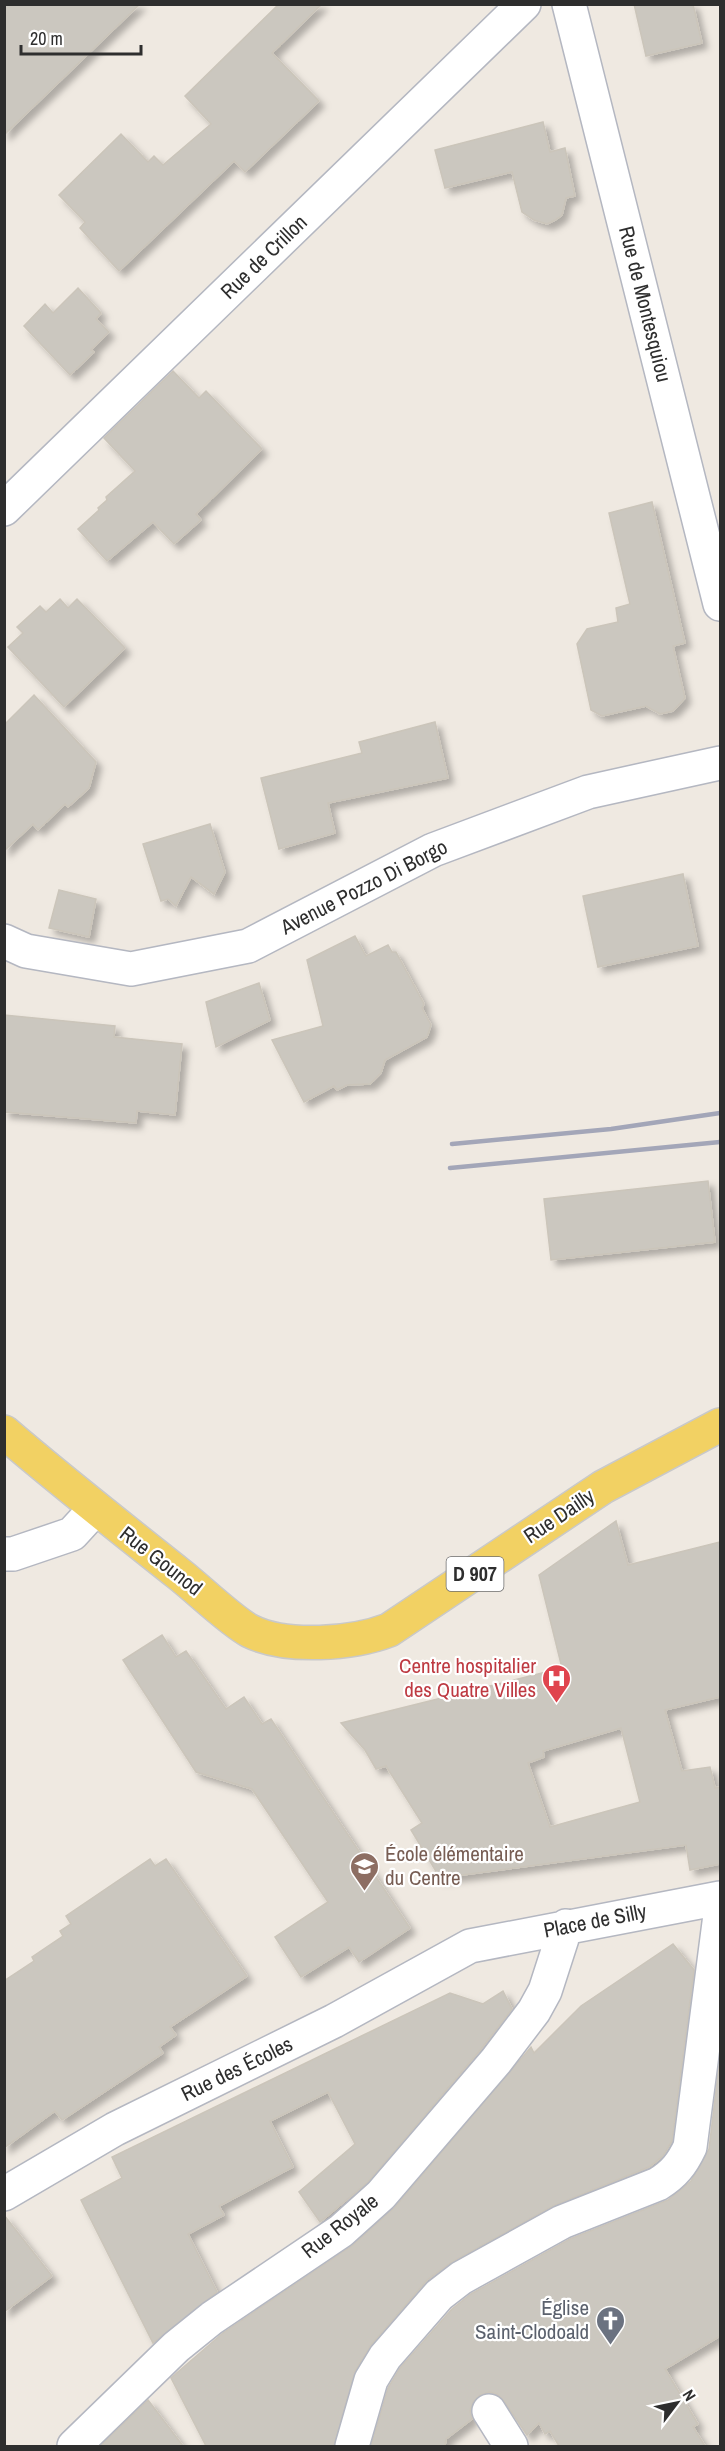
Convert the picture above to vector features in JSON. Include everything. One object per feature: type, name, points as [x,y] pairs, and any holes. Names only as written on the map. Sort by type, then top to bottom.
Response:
[{"type":"main road","name":"Rue Dailly","points":[[338,1642],[366,1639],[389,1630],[603,1487],[720,1425]]},
{"type":"main road","name":"Rue Gounod","points":[[4,1432],[95,1509],[250,1631],[293,1641],[338,1642]]},
{"type":"street","name":"Rue de Crillon","points":[[4,509],[524,4]]},
{"type":"street","name":"Rue de Montesquiou","points":[[569,4],[720,604]]},
{"type":"street","name":"Avenue Pozzo Di Borgo","points":[[4,941],[26,951],[131,969],[248,946],[433,850],[588,792],[720,764]]},
{"type":"street","points":[[4,1554],[13,1554],[72,1534],[95,1509]]},
{"type":"street","points":[[352,2446],[371,2380],[385,2357],[439,2295],[461,2278],[562,2222],[658,2184],[672,2175],[684,2161],[690,2147],[720,1905]]},
{"type":"street","name":"Place de Silly","points":[[470,1946],[566,1926],[720,1905]]},
{"type":"street","name":"Rue Royale","points":[[74,2446],[176,2347],[212,2318],[340,2231],[381,2195],[496,2061],[534,2011],[545,1991],[566,1926]]},
{"type":"street","name":"Rue des Écoles","points":[[4,2194],[116,2129],[334,2021],[470,1946]]},
{"type":"street","points":[[489,2410],[511,2446]]},
{"type":"building","points":[[4,4],[140,4],[4,135]]},
{"type":"building","points":[[279,4],[322,4],[272,53],[319,101],[245,172],[234,161],[119,271],[80,228],[85,222],[59,195],[121,134],[148,162],[154,156],[163,165],[211,124],[185,96]]},
{"type":"building","points":[[634,4],[693,4],[702,43],[646,56]]},
{"type":"building","points":[[543,122],[550,152],[565,148],[575,196],[566,198],[562,215],[555,220],[547,224],[534,220],[522,212],[512,172],[445,188],[435,150]]},
{"type":"building","points":[[78,288],[101,313],[96,319],[109,332],[91,350],[94,352],[70,375],[24,326],[45,304],[53,313]]},
{"type":"building","points":[[173,371],[199,398],[206,391],[262,449],[196,514],[201,520],[174,544],[153,522],[107,561],[78,529],[99,510],[98,508],[107,500],[106,497],[135,471],[104,438]]},
{"type":"building","points":[[652,502],[685,643],[673,646],[685,698],[673,711],[660,714],[646,706],[602,716],[591,710],[577,644],[587,629],[618,622],[616,608],[630,604],[609,513]]},
{"type":"building","points":[[60,599],[68,608],[77,599],[125,648],[64,707],[8,647],[23,633],[17,627],[40,606],[46,612]]},
{"type":"building","points":[[34,695],[96,762],[89,788],[68,807],[65,804],[38,830],[33,824],[4,851],[4,725]]},
{"type":"building","points":[[435,722],[448,778],[328,803],[335,833],[279,849],[261,778],[362,753],[359,742]]},
{"type":"building","points":[[210,824],[225,872],[214,894],[191,877],[176,906],[168,899],[161,901],[143,844]]},
{"type":"building","points":[[683,874],[698,946],[598,967],[583,896]]},
{"type":"building","points":[[59,890],[96,899],[89,937],[49,928]]},
{"type":"building","points":[[355,936],[366,956],[388,945],[392,952],[396,952],[424,1004],[422,1008],[431,1025],[427,1037],[385,1060],[381,1073],[370,1084],[347,1085],[337,1090],[334,1086],[304,1102],[272,1040],[323,1026],[307,960]]},
{"type":"building","points":[[259,983],[270,1020],[216,1047],[206,1002]]},
{"type":"building","points":[[4,1015],[115,1026],[114,1037],[182,1044],[175,1115],[137,1111],[136,1123],[4,1112]]},
{"type":"building","points":[[708,1181],[715,1242],[551,1260],[544,1199]]},
{"type":"building","name":"Centre hospitalier des Quatre Villes","points":[[616,1521],[628,1565],[720,1542],[720,1697],[665,1710],[682,1771],[710,1767],[715,1788],[720,1787],[720,1864],[690,1870],[686,1845],[440,1878],[411,1830],[422,1823],[386,1766],[376,1769],[365,1750],[341,1723],[562,1668],[539,1575]],"holes":[[[621,1728],[640,1802],[550,1827],[528,1763],[544,1757],[543,1751]]]},
{"type":"building","points":[[162,1635],[176,1657],[186,1651],[226,1709],[244,1697],[262,1724],[271,1719],[410,1928],[359,1962],[349,1947],[301,1977],[275,1937],[328,1902],[252,1789],[196,1772],[123,1660]]},
{"type":"building","points":[[150,1859],[155,1866],[166,1859],[247,1976],[170,2027],[176,2035],[159,2047],[163,2053],[62,2120],[55,2111],[4,2148],[4,1981],[34,1961],[32,1957],[63,1936],[60,1931],[71,1924],[66,1916]]},
{"type":"building","points":[[673,1944],[694,1970],[672,2141],[663,2156],[649,2167],[553,2206],[452,2262],[427,2280],[371,2345],[355,2371],[334,2446],[206,2446],[171,2378],[223,2333],[353,2245],[395,2207],[531,2047],[534,2053],[581,2006]]},
{"type":"building","points":[[503,1991],[512,2009],[481,2049],[368,2182],[320,2222],[299,2192],[355,2144],[328,2092],[270,2121],[293,2167],[219,2206],[224,2215],[188,2234],[217,2292],[153,2343],[81,2200],[122,2178],[112,2157],[450,1993],[483,2004]]},
{"type":"building","points":[[720,2057],[720,2336],[665,2369],[698,2424],[693,2427],[705,2446],[559,2446],[550,2431],[545,2434],[539,2423],[527,2435],[504,2401],[497,2394],[489,2392],[480,2395],[473,2402],[470,2411],[472,2419],[446,2439],[445,2446],[371,2446],[388,2388],[400,2368],[452,2309],[471,2294],[570,2239],[668,2200],[691,2181],[709,2149]]},
{"type":"building","points":[[4,2215],[52,2276],[4,2312]]},
{"type":"building","points":[[148,2400],[183,2446],[100,2446]]},
{"type":"railway","points":[[452,1144],[611,1129],[720,1113]]},
{"type":"railway","points":[[450,1168],[720,1142]]},
{"type":"place","name":"Centre hospitalier des Quatre Villes","points":[[557,1704]]},
{"type":"place","name":"École élémentaire du Centre","points":[[364,1892]]},
{"type":"place","name":"Église Saint-Clodoald","points":[[610,2346]]}]
